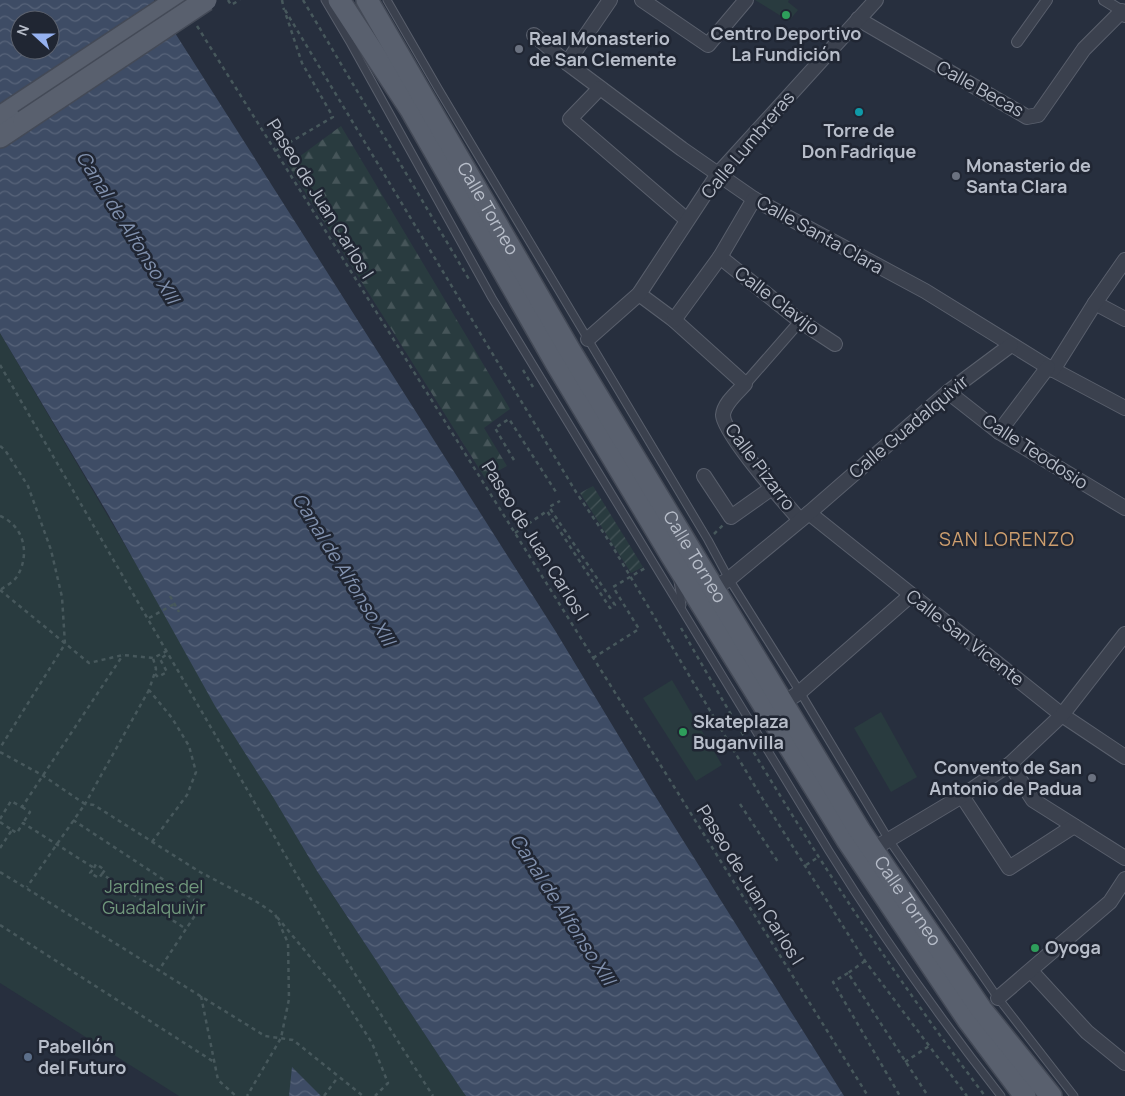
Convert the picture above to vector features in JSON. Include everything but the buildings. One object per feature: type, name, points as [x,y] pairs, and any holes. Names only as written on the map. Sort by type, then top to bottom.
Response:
[{"type":"main road","points":[[0,117],[177,0]]},
{"type":"main road","points":[[0,137],[206,0]]},
{"type":"main road","name":"Calle Torneo","points":[[340,0],[411,110],[556,363],[676,563],[705,594],[792,698],[968,1020],[1023,1094]]},
{"type":"main road","name":"Calle Torneo","points":[[367,0],[569,349],[705,594],[981,1010],[1051,1096]]},
{"type":"street","points":[[567,63],[610,0]]},
{"type":"street","points":[[642,0],[708,45],[746,0]]},
{"type":"street","name":"Calle Lumbreras","points":[[588,339],[639,294],[718,174],[876,0]]},
{"type":"street","points":[[1017,42],[1047,0]]},
{"type":"street","points":[[1104,0],[1123,13]]},
{"type":"street","name":"Calle Becas","points":[[858,19],[1027,117],[1038,115],[1084,49],[1123,13]]},
{"type":"street","name":"Calle Santa Clara","points":[[534,34],[567,63],[600,88],[754,199],[925,291],[1011,345],[1125,408]]},
{"type":"street","points":[[600,88],[570,119],[687,220]]},
{"type":"street","points":[[674,320],[720,257],[754,199]]},
{"type":"street","name":"Calle Clavijo","points":[[720,257],[800,321],[835,344]]},
{"type":"street","points":[[999,432],[1051,368],[1125,260]]},
{"type":"street","points":[[639,294],[674,320],[745,384],[800,321]]},
{"type":"street","points":[[1095,302],[1125,319]]},
{"type":"street","name":"Calle Guadalquivir","points":[[705,594],[805,516],[948,392],[1011,345]]},
{"type":"street","name":"Calle Pizarro","points":[[745,384],[723,412],[724,422],[772,488],[805,516]]},
{"type":"street","name":"Calle Teodosio","points":[[948,392],[999,432],[1125,508]]},
{"type":"street","points":[[704,476],[731,517],[772,488]]},
{"type":"street","name":"Calle San Vicente","points":[[805,516],[911,595],[1062,715],[1125,757]]},
{"type":"street","points":[[792,698],[911,595]]},
{"type":"street","points":[[873,849],[962,796],[1010,764],[1062,715],[1125,634]]},
{"type":"street","points":[[1010,764],[1033,800],[1125,858]]},
{"type":"street","points":[[962,796],[1009,868],[1074,826]]},
{"type":"street","points":[[998,998],[1110,902],[1125,878]]},
{"type":"street","points":[[1031,971],[1087,1032],[1125,1063]]},
{"type":"lane","points":[[325,0],[492,298],[705,594],[877,928],[946,1027],[1001,1096]]},
{"type":"lane","points":[[387,0],[708,540],[705,594]]},
{"type":"lane","points":[[873,849],[998,998],[1074,1096]]},
{"type":"path","points":[[228,0],[231,5],[240,0]]},
{"type":"path","points":[[274,151],[333,117],[302,63],[282,0]]},
{"type":"path","points":[[285,10],[576,492],[630,576],[759,793],[865,961],[967,1096]]},
{"type":"path","name":"Paseo de Juan Carlos I","points":[[197,25],[274,151],[868,1096]]},
{"type":"path","points":[[0,365],[149,618],[348,963],[433,1096]]},
{"type":"path","points":[[514,460],[495,428],[509,419],[556,492]]},
{"type":"path","points":[[0,446],[6,450],[28,486],[51,550],[62,597],[65,644],[0,748]]},
{"type":"path","points":[[515,533],[547,511],[610,608],[615,606],[548,507],[560,501]]},
{"type":"path","points":[[0,516],[8,519],[22,534],[24,556],[18,577],[0,590],[65,644],[89,662],[123,655],[153,658],[168,652]]},
{"type":"path","points":[[708,540],[731,517]]},
{"type":"path","points":[[593,658],[639,629],[613,586],[630,576]]},
{"type":"path","points":[[170,596],[179,612]]},
{"type":"path","points":[[149,618],[174,604]]},
{"type":"path","points":[[154,674],[158,677],[167,672],[160,659],[168,652]]},
{"type":"path","points":[[22,807],[123,655]]},
{"type":"path","points":[[27,888],[85,804],[149,690],[156,669],[153,658]]},
{"type":"path","points":[[149,690],[172,718],[189,746],[196,772],[187,795],[152,842]]},
{"type":"path","points":[[0,752],[42,775],[85,804],[94,805],[152,842],[275,914],[340,993],[372,1043],[388,1083],[375,1096]]},
{"type":"path","points":[[11,801],[22,807],[30,812],[17,833],[0,820],[11,801]]},
{"type":"path","points":[[740,804],[778,862]]},
{"type":"path","points":[[0,810],[4,812]]},
{"type":"path","points":[[73,820],[202,905],[159,970]]},
{"type":"path","points":[[23,823],[94,868]]},
{"type":"path","points":[[0,848],[12,830]]},
{"type":"path","points":[[96,864],[104,870],[99,878],[90,873],[94,868],[96,864]]},
{"type":"path","points":[[0,872],[265,1036],[293,1040],[363,1096]]},
{"type":"path","points":[[102,874],[186,929]]},
{"type":"path","points":[[247,1096],[281,1038],[289,999],[288,943],[275,914]]},
{"type":"path","points":[[0,925],[214,1062]]},
{"type":"path","points":[[865,961],[834,982],[900,1096]]},
{"type":"path","points":[[848,973],[928,1096]]},
{"type":"path","points":[[201,996],[218,1080],[236,1096]]},
{"type":"path","points":[[905,1062],[930,1046]]},
{"type":"path","points":[[324,1096],[339,1076]]},
{"type":"green space","name":"Centro Deportivo La Fundición","points":[[755,0],[789,0],[788,2],[798,10],[789,21]]},
{"type":"green space","points":[[341,126],[510,409],[484,428],[507,466],[485,478],[288,165]]},
{"type":"green space","name":"Jardines del Guadalquivir","points":[[0,333],[317,871],[466,1096],[179,1096],[0,983]]},
{"type":"green space","points":[[593,486],[643,567],[631,573],[580,493]]},
{"type":"green space","name":"Skateplaza Buganvilla","points":[[672,680],[722,765],[696,781],[643,698]]},
{"type":"green space","points":[[881,712],[917,777],[891,792],[854,728]]},
{"type":"water","name":"Canal de Alfonso XIII","points":[[0,0],[154,0],[556,632],[652,791],[844,1096],[466,1096],[317,871],[215,706],[108,514],[0,333]]},
{"type":"water","points":[[292,1067],[321,1096],[289,1096]]},
{"type":"place","name":"Centro Deportivo La Fundición","points":[[786,15]]},
{"type":"place","name":"Real Monasterio de San Clemente","points":[[519,49]]},
{"type":"place","name":"Torre de Don Fadrique","points":[[859,112]]},
{"type":"place","name":"Monasterio de Santa Clara","points":[[956,176]]},
{"type":"place","name":"Skateplaza Buganvilla","points":[[683,732]]},
{"type":"place","name":"Convento de San Antonio de Padua","points":[[1092,778]]},
{"type":"place","name":"Oyoga","points":[[1035,948]]},
{"type":"place","name":"Pabellón del Futuro","points":[[28,1057]]},
{"type":"district","name":"SAN LORENZO","points":[[1007,539]]}]
